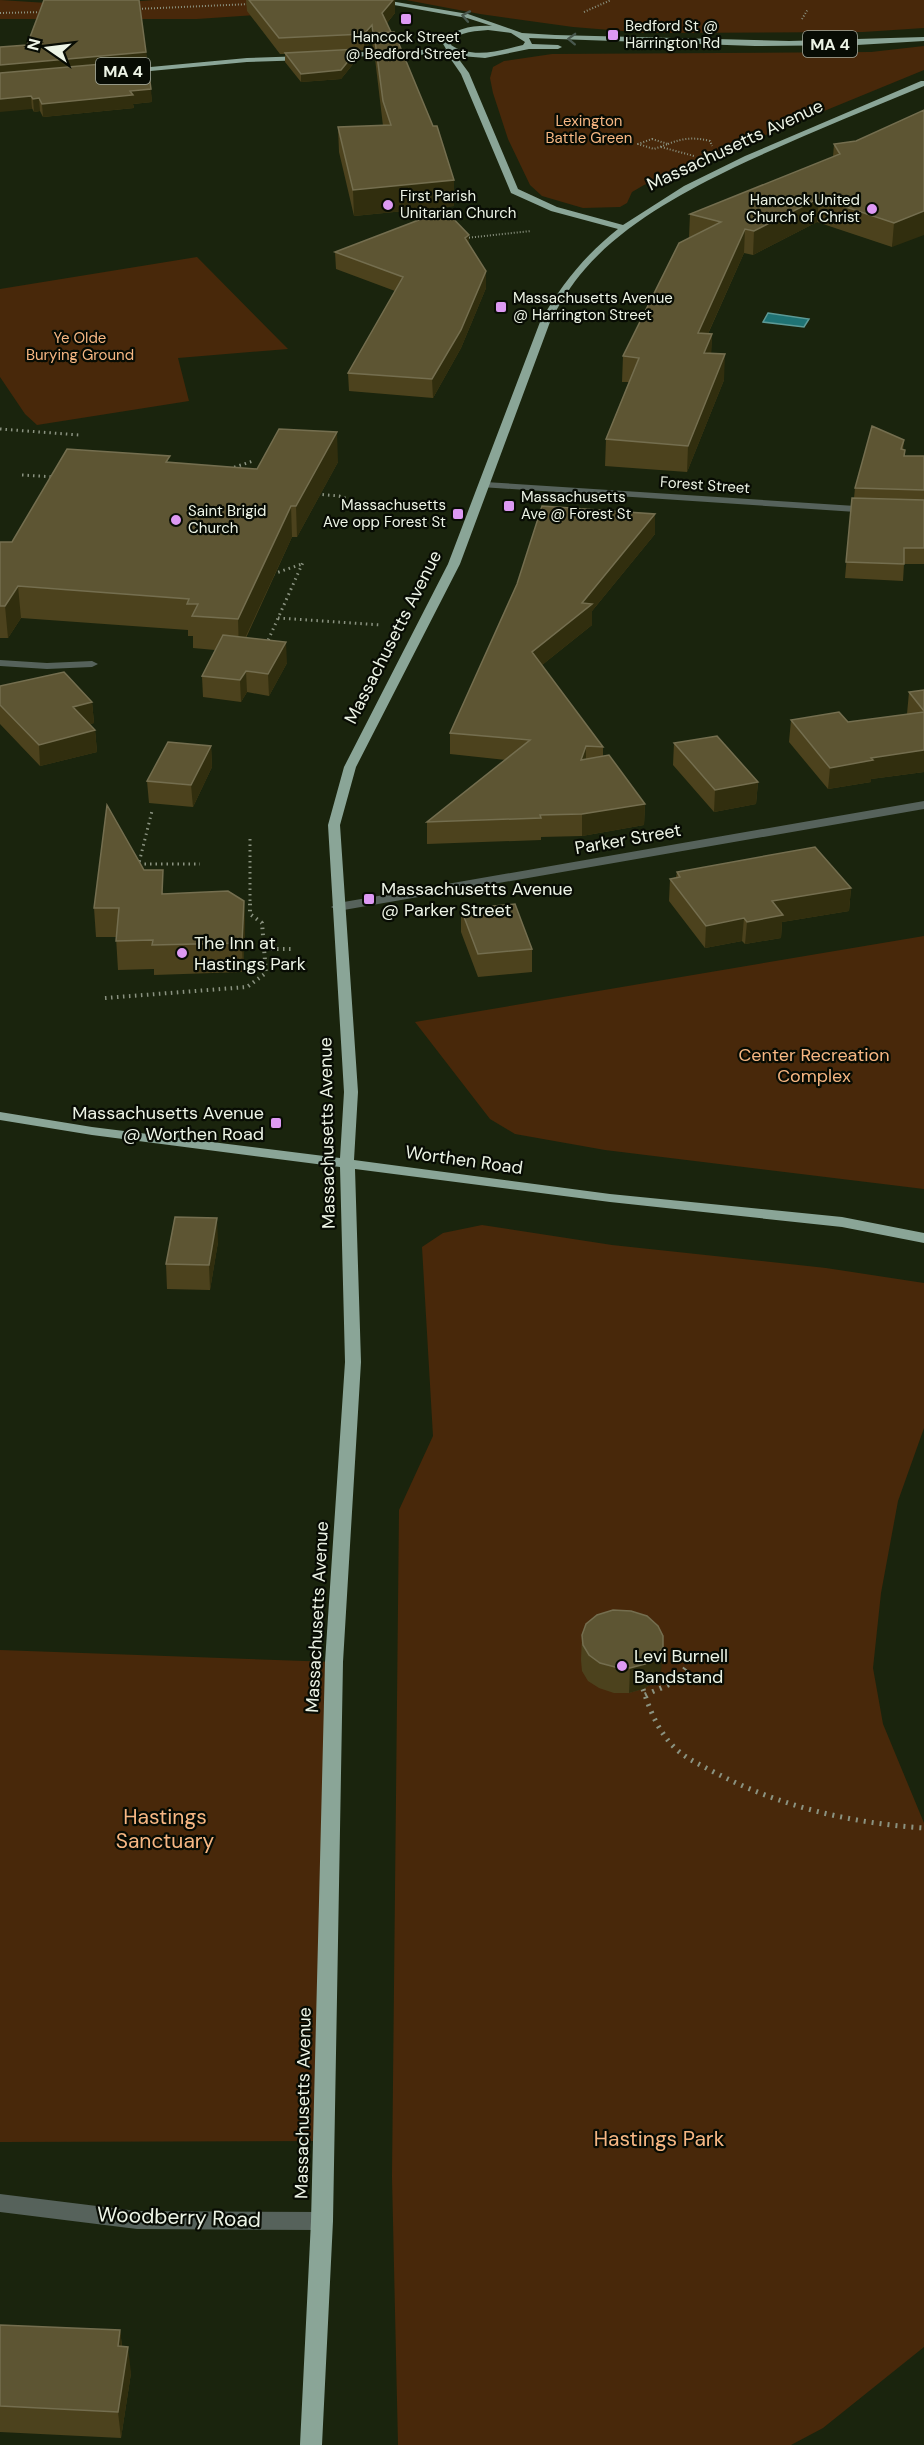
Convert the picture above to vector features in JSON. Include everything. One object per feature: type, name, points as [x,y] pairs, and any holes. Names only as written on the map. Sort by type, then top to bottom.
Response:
[{"type":"main road","points":[[370,0],[468,16],[513,31],[529,40],[526,47],[491,54],[473,62],[465,73]]},
{"type":"main road","points":[[417,9],[452,30]]},
{"type":"main road","points":[[452,30],[446,42],[447,46],[458,52]]},
{"type":"main road","points":[[491,54],[412,51],[329,53],[434,41],[452,30],[513,31]]},
{"type":"main road","name":"MA 4","points":[[522,35],[565,39],[735,45]]},
{"type":"main road","name":"MA 4","points":[[526,47],[647,48],[924,39]]},
{"type":"main road","points":[[458,52],[454,58],[455,61],[465,73],[514,190],[554,210],[622,227]]},
{"type":"main road","name":"MA 4","points":[[122,71],[314,54]]},
{"type":"main road","name":"Massachusetts Avenue","points":[[311,2445],[322,2221],[334,1662],[353,1362],[347,1163],[351,1092],[334,825],[350,767],[445,582],[485,485],[548,315],[584,263],[622,227],[667,198],[808,131],[924,83]]},
{"type":"main road","name":"Worthen Road","points":[[0,1116],[92,1131],[248,1149],[610,1198],[842,1222],[924,1238]]},
{"type":"street","name":"Forest Street","points":[[485,485],[883,510]]},
{"type":"street","points":[[0,663],[47,666],[92,664]]},
{"type":"street","name":"Parker Street","points":[[338,907],[924,806]]},
{"type":"street","name":"Woodberry Road","points":[[0,2204],[136,2220],[322,2221]]},
{"type":"path","points":[[127,10],[254,4]]},
{"type":"path","points":[[0,13],[47,12]]},
{"type":"path","points":[[668,144],[652,139],[638,144],[654,149],[661,147],[684,138],[699,138],[710,141],[711,147]]},
{"type":"path","points":[[661,147],[701,158]]},
{"type":"path","points":[[692,155],[701,151]]},
{"type":"path","points":[[457,239],[531,231]]},
{"type":"path","points":[[0,429],[79,435]]},
{"type":"path","points":[[221,471],[254,460]]},
{"type":"path","points":[[22,475],[58,477]]},
{"type":"path","points":[[313,494],[339,496],[359,503]]},
{"type":"path","points":[[262,654],[303,562],[263,578]]},
{"type":"path","points":[[278,618],[381,625]]},
{"type":"path","points":[[138,873],[152,811]]},
{"type":"path","points":[[105,998],[247,987],[266,973],[262,923],[250,914],[250,839]]},
{"type":"path","points":[[139,864],[200,864]]},
{"type":"path","points":[[240,905],[250,905]]},
{"type":"path","points":[[265,949],[295,949]]},
{"type":"path","points":[[687,1666],[682,1677],[667,1688],[644,1692],[651,1713],[664,1735],[683,1755],[747,1790],[816,1813],[892,1827],[924,1828]]},
{"type":"green space","points":[[0,0],[79,5],[155,0],[377,0],[286,13],[197,19],[0,19]]},
{"type":"green space","points":[[406,0],[924,0],[924,28],[863,32],[647,33],[573,27],[480,14]]},
{"type":"green space","name":"Lexington Battle Green","points":[[924,46],[924,70],[644,185],[632,192],[627,203],[620,207],[583,208],[542,196],[530,185],[508,139],[490,78],[493,67],[504,61],[552,54],[871,52]]},
{"type":"green space","name":"Ye Olde Burying Ground","points":[[197,257],[288,349],[178,358],[189,401],[37,425],[25,414],[0,377],[0,289]]},
{"type":"green space","name":"Center Recreation Complex","points":[[924,936],[924,1189],[605,1150],[515,1134],[490,1119],[415,1022]]},
{"type":"green space","name":"Hastings Park","points":[[482,1225],[612,1245],[826,1268],[924,1283],[924,1428],[898,1501],[881,1593],[873,1668],[883,1724],[924,1823],[924,2347],[823,2428],[791,2445],[398,2445],[392,2177],[399,1510],[433,1436],[422,1247],[443,1233]]},
{"type":"green space","name":"Hastings Sanctuary","points":[[0,1650],[334,1662],[323,2141],[0,2142]]},
{"type":"water","points":[[768,313],[809,319],[804,327],[763,322]]},
{"type":"building","points":[[44,0],[139,0],[146,52],[0,65],[0,47],[27,45]]},
{"type":"building","points":[[249,0],[393,0],[382,13],[391,32],[373,34],[372,25],[364,34],[279,38]]},
{"type":"building","points":[[394,32],[433,126],[437,126],[454,180],[353,190],[338,127],[391,125],[383,101],[374,33]]},
{"type":"building","points":[[358,49],[341,70],[301,74],[285,53]]},
{"type":"building","points":[[147,60],[151,89],[130,91],[133,95],[42,104],[39,98],[33,99],[31,96],[0,99],[0,73]]},
{"type":"building","points":[[924,110],[924,211],[894,223],[819,198],[754,231],[745,229],[698,333],[712,334],[704,353],[725,354],[688,446],[606,439],[639,358],[623,356],[679,243],[721,222],[690,214],[840,154],[834,144],[856,141]]},
{"type":"building","points":[[445,210],[469,235],[465,238],[486,271],[461,330],[432,379],[348,373],[403,277],[335,252]]},
{"type":"building","points":[[872,426],[904,440],[901,449],[905,450],[904,456],[924,456],[924,490],[855,488]]},
{"type":"building","points":[[279,429],[337,432],[296,506],[291,506],[238,619],[192,616],[198,604],[187,604],[189,599],[18,586],[5,606],[0,606],[0,542],[12,542],[67,449],[170,456],[166,462],[257,469]]},
{"type":"building","points":[[852,498],[924,500],[924,548],[904,548],[904,564],[846,562]]},
{"type":"building","points":[[542,506],[655,514],[582,603],[592,604],[532,652],[603,747],[586,746],[581,760],[609,755],[645,804],[582,814],[540,815],[541,818],[427,822],[530,740],[450,733],[517,584]]},
{"type":"building","points":[[223,635],[286,642],[268,674],[246,671],[240,680],[202,676]]},
{"type":"building","points":[[64,672],[92,702],[73,707],[95,730],[39,745],[0,705],[0,686]]},
{"type":"building","points":[[924,690],[924,711],[909,692]]},
{"type":"building","points":[[839,712],[848,722],[924,712],[924,750],[871,758],[873,760],[830,768],[791,720]]},
{"type":"building","points":[[717,736],[758,782],[715,790],[674,743]]},
{"type":"building","points":[[168,742],[211,746],[191,785],[147,781]]},
{"type":"building","points":[[107,805],[144,870],[163,870],[162,894],[228,891],[244,901],[242,943],[152,945],[153,940],[116,941],[119,908],[94,908]]},
{"type":"building","points":[[815,847],[851,888],[772,901],[783,915],[747,922],[744,918],[706,926],[670,879],[680,877],[677,872]]},
{"type":"building","points":[[515,904],[532,949],[478,954],[461,909]]},
{"type":"building","points":[[175,1217],[217,1218],[209,1265],[166,1264]]},
{"type":"building","points":[[613,1610],[631,1611],[647,1616],[658,1626],[663,1636],[663,1647],[656,1657],[645,1664],[630,1668],[600,1663],[589,1655],[583,1645],[582,1635],[586,1624],[597,1615]]},
{"type":"building","points":[[0,2325],[120,2330],[118,2346],[128,2347],[118,2412],[0,2406]]},
{"type":"place","name":"Hancock Street @ Bedford Street","points":[[406,19]]},
{"type":"place","name":"Bedford St @ Harrington Rd","points":[[613,35]]},
{"type":"place","name":"First Parish Unitarian Church","points":[[388,205]]},
{"type":"place","name":"Hancock United Church of Christ","points":[[872,209]]},
{"type":"place","name":"Massachusetts Avenue @ Harrington Street","points":[[501,307]]},
{"type":"place","name":"Massachusetts Ave @ Forest St","points":[[509,506]]},
{"type":"place","name":"Massachusetts Ave opp Forest St","points":[[458,514]]},
{"type":"place","name":"Saint Brigid Church","points":[[176,520]]},
{"type":"place","name":"Massachusetts Avenue @ Parker Street","points":[[369,899]]},
{"type":"place","name":"The Inn at Hastings Park","points":[[182,953]]},
{"type":"place","name":"Massachusetts Avenue @ Worthen Road","points":[[276,1123]]},
{"type":"place","name":"Levi Burnell Bandstand","points":[[622,1666]]}]
